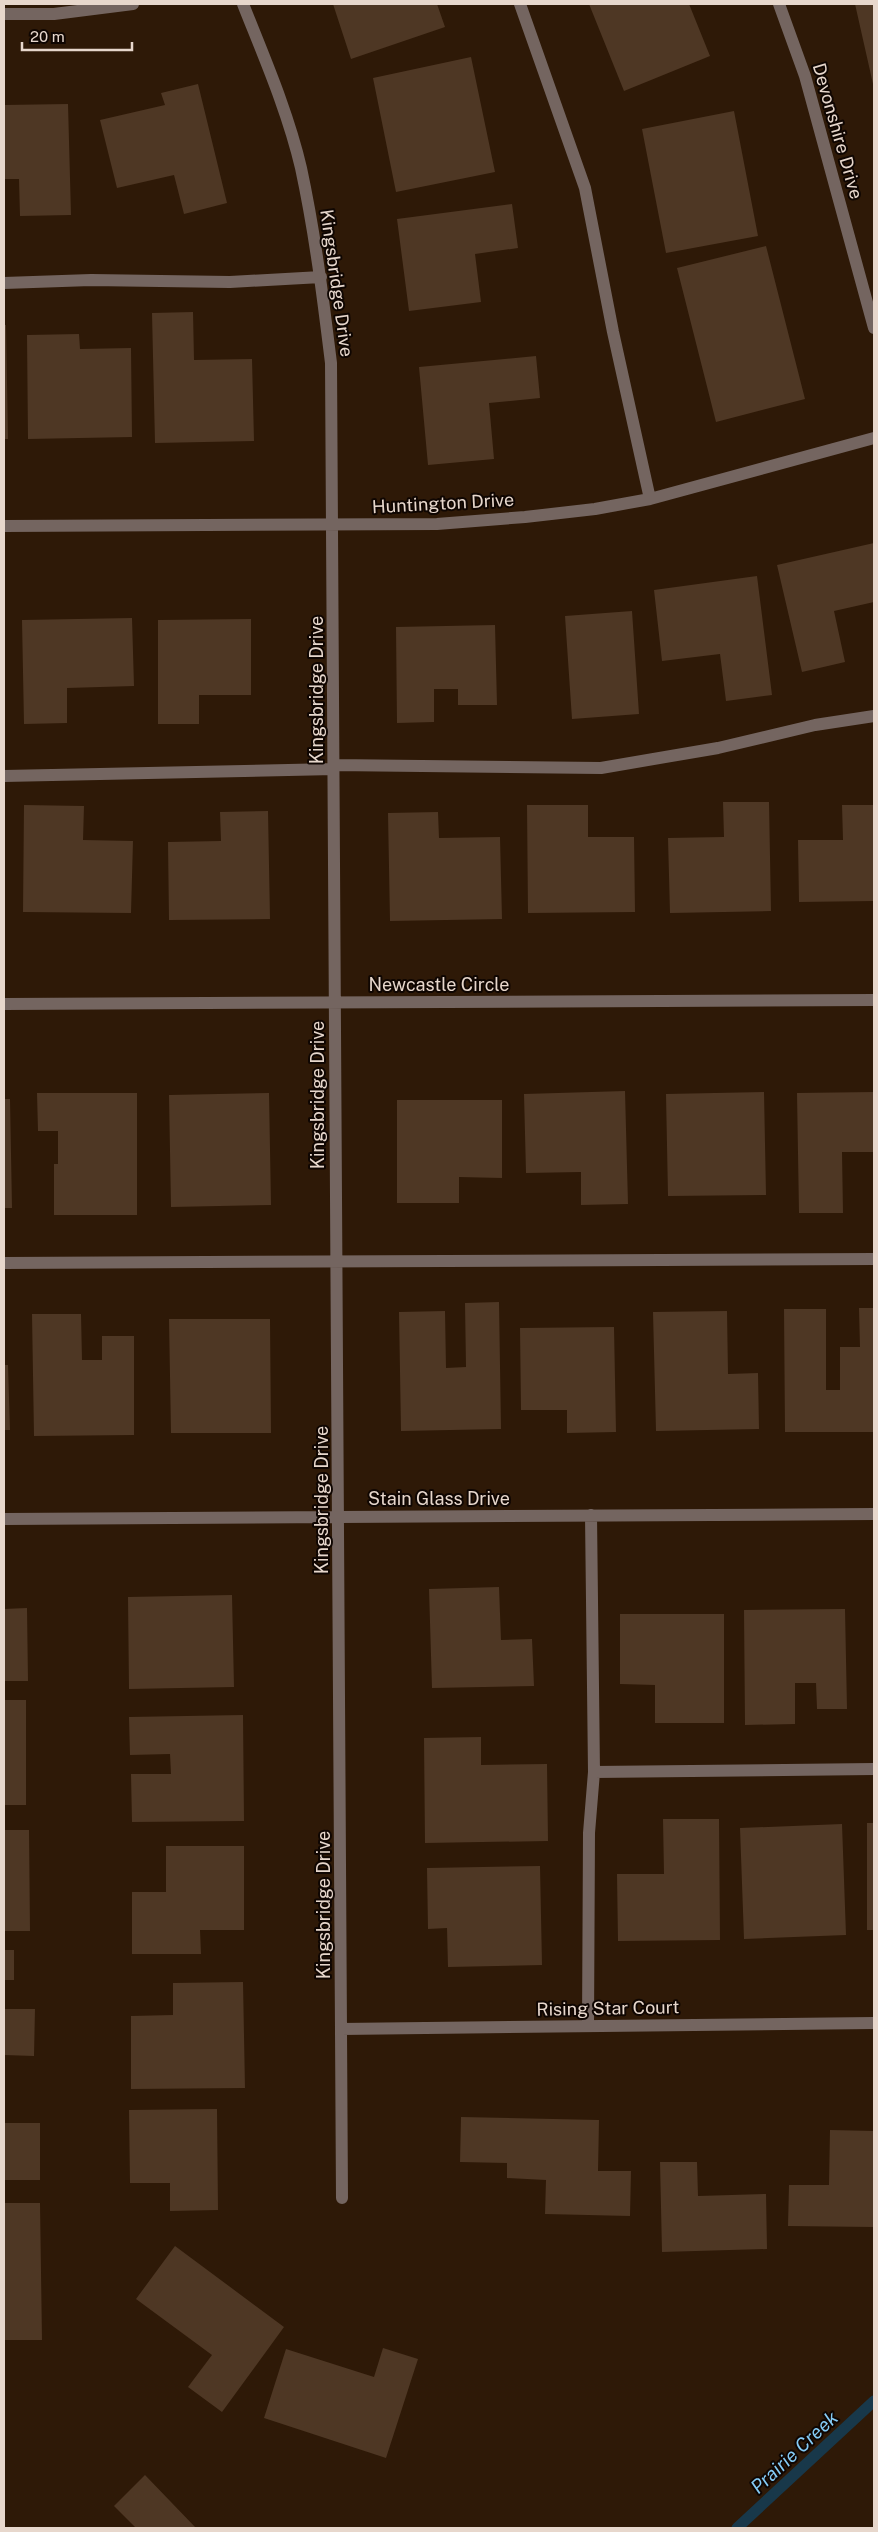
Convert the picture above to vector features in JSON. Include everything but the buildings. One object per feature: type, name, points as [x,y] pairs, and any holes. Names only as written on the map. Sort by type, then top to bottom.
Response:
[{"type":"street","points":[[4,14],[54,14],[133,4]]},
{"type":"street","name":"Kingsbridge Drive","points":[[243,4],[275,84],[300,167],[321,277],[331,363],[342,2198]]},
{"type":"street","points":[[520,4],[585,188],[613,332],[650,498]]},
{"type":"street","name":"Devonshire Drive","points":[[779,4],[805,76],[874,328]]},
{"type":"street","points":[[4,283],[91,280],[230,282],[321,277]]},
{"type":"street","name":"Huntington Drive","points":[[4,526],[437,524],[526,517],[595,509],[650,498],[874,438]]},
{"type":"street","points":[[4,776],[334,767],[602,768],[718,748],[816,725],[874,716]]},
{"type":"street","name":"Newcastle Circle","points":[[4,1004],[874,1000]]},
{"type":"street","points":[[4,1263],[874,1259]]},
{"type":"street","name":"Stain Glass Drive","points":[[4,1519],[874,1514]]},
{"type":"street","points":[[588,2026],[589,1833],[594,1772],[591,1515]]},
{"type":"street","points":[[594,1772],[874,1769]]},
{"type":"street","name":"Rising Star Court","points":[[341,2029],[874,2023]]},
{"type":"waterway","name":"Prairie Creek","points":[[737,2528],[874,2401]]}]
